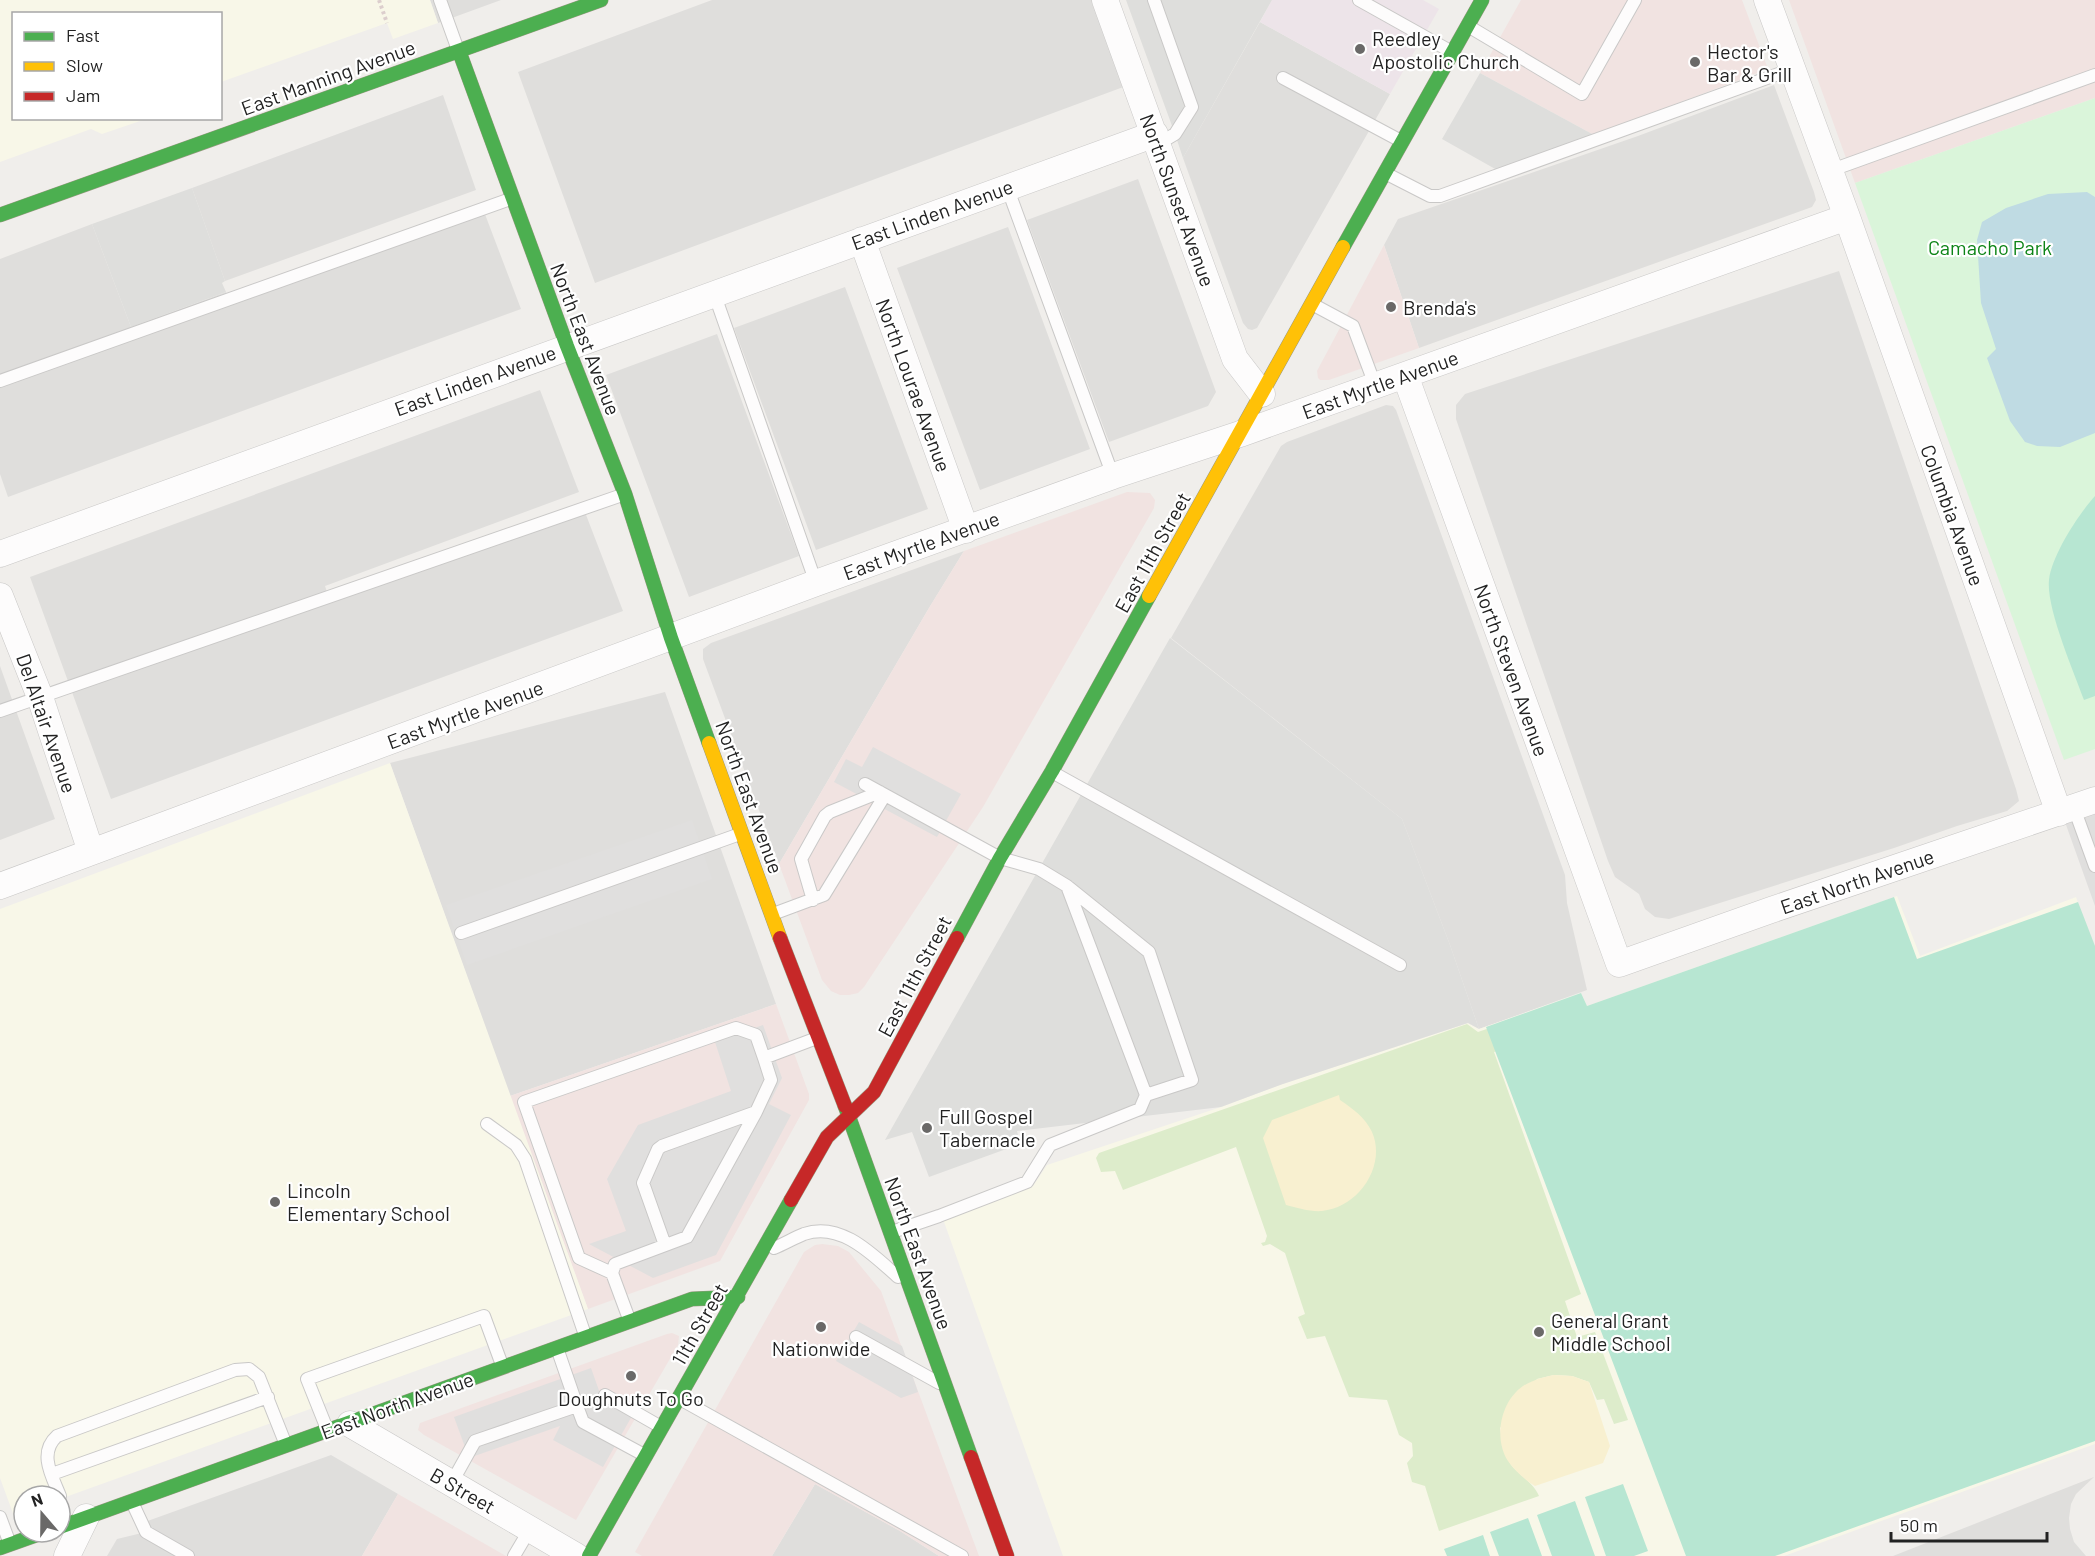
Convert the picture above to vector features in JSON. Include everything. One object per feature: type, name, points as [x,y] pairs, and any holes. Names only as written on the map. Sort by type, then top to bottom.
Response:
[{"type":"main road","name":"East Manning Avenue","points":[[0,215],[601,0]]},
{"type":"main road","name":"East 11th Street","points":[[848,1116],[874,1092],[1000,858],[1052,771],[1310,304],[1482,0]]},
{"type":"main road","name":"North East Avenue","points":[[459,51],[567,346],[625,494],[671,638],[741,834],[891,1232],[1007,1556]]},
{"type":"main road","name":"11th Street","points":[[589,1556],[827,1137],[848,1116]]},
{"type":"main road","name":"East North Avenue","points":[[72,1511],[132,1501],[692,1299],[738,1297]]},
{"type":"street","name":"Columbia Avenue","points":[[1767,0],[1829,171],[2076,807]]},
{"type":"street","name":"North Sunset Avenue","points":[[1112,2],[1156,139],[1236,359],[1262,394]]},
{"type":"street","name":"East Linden Avenue","points":[[0,554],[1007,187],[1156,139]]},
{"type":"street","name":"East Myrtle Avenue","points":[[0,886],[816,583],[1847,217]]},
{"type":"street","name":"North Lourae Avenue","points":[[862,240],[966,530]]},
{"type":"street","name":"North Steven Avenue","points":[[1405,375],[1619,964]]},
{"type":"street","name":"Del Altair Avenue","points":[[0,596],[40,697],[91,852]]},
{"type":"street","name":"East North Avenue","points":[[1619,964],[2076,807]]},
{"type":"street","name":"B Street","points":[[339,1427],[451,1484],[576,1556]]},
{"type":"lane","points":[[440,0],[459,51]]},
{"type":"lane","points":[[1154,0],[1192,107],[1175,134],[1156,139]]},
{"type":"lane","points":[[1359,0],[1452,52]]},
{"type":"lane","points":[[1467,26],[1582,94],[1635,0]]},
{"type":"lane","points":[[1384,173],[1430,196],[1440,196],[1792,69]]},
{"type":"lane","points":[[1829,171],[2095,75]]},
{"type":"lane","points":[[1283,78],[1401,141]]},
{"type":"lane","points":[[1007,187],[1113,476]]},
{"type":"lane","points":[[0,381],[513,198]]},
{"type":"lane","points":[[714,293],[816,583]]},
{"type":"lane","points":[[1310,304],[1353,326],[1375,386]]},
{"type":"lane","points":[[0,711],[625,494]]},
{"type":"lane","points":[[1052,771],[1400,964]]},
{"type":"lane","points":[[865,784],[1000,858],[1040,869],[1067,886],[1149,952],[1192,1080],[1146,1095]]},
{"type":"lane","points":[[772,915],[813,900],[828,891],[883,794]]},
{"type":"lane","points":[[813,900],[801,860],[825,816],[883,794]]},
{"type":"lane","points":[[2076,807],[2095,866]]},
{"type":"lane","points":[[461,933],[741,834]]},
{"type":"lane","points":[[891,1232],[1027,1182],[1050,1145],[1140,1109],[1146,1095],[1067,886]]},
{"type":"lane","points":[[612,1273],[579,1258],[524,1102],[736,1028],[756,1035],[771,1080],[756,1112],[687,1237],[615,1264],[612,1273],[630,1320]]},
{"type":"lane","points":[[764,1058],[819,1037]]},
{"type":"lane","points":[[665,1245],[643,1184],[658,1149],[756,1112]]},
{"type":"lane","points":[[488,1124],[516,1144],[525,1159],[586,1336]]},
{"type":"lane","points":[[762,1254],[806,1233],[829,1232],[854,1240],[910,1287]]},
{"type":"lane","points":[[339,1427],[307,1379],[484,1316],[502,1366]]},
{"type":"lane","points":[[856,1337],[947,1388]]},
{"type":"lane","points":[[557,1347],[583,1422],[646,1456]]},
{"type":"lane","points":[[56,1484],[48,1463],[48,1451],[52,1440],[62,1432],[235,1370],[249,1370],[259,1377],[286,1446]]},
{"type":"lane","points":[[605,1395],[662,1427]]},
{"type":"lane","points":[[52,1474],[268,1397]]},
{"type":"lane","points":[[679,1398],[962,1556]]},
{"type":"lane","points":[[451,1484],[475,1441],[577,1406]]},
{"type":"lane","points":[[132,1501],[146,1532],[188,1556]]},
{"type":"lane","points":[[0,1517],[5,1546]]},
{"type":"lane","points":[[514,1556],[530,1529]]},
{"type":"path","points":[[379,0],[387,23]]},
{"type":"shaded area","points":[[0,0],[430,0],[438,23],[393,39],[387,23],[222,82],[222,12],[12,12],[12,120],[143,120],[102,134],[91,129],[0,162]]},
{"type":"shaded area","points":[[430,0],[501,0],[438,23]]},
{"type":"shaded area","points":[[712,0],[1094,0],[1126,86],[595,283],[518,72]]},
{"type":"shaded area","points":[[1126,0],[1272,0],[1183,158],[1175,134]]},
{"type":"shaded area","points":[[1272,0],[1423,0],[1439,9],[1390,94],[1260,22]]},
{"type":"shaded area","points":[[1521,0],[1742,0],[1768,69],[1594,135],[1480,73]]},
{"type":"shaded area","points":[[1789,0],[2095,0],[2095,98],[1855,183]]},
{"type":"shaded area","points":[[1260,22],[1390,94],[1257,328],[1252,330],[1243,323],[1183,158]]},
{"type":"shaded area","points":[[1480,73],[1594,135],[1497,170],[1442,139]]},
{"type":"shaded area","points":[[1774,85],[1814,192],[1816,200],[1812,207],[1419,348],[1384,245],[1398,219],[1638,136]]},
{"type":"shaded area","points":[[443,95],[476,190],[225,281],[192,188]]},
{"type":"shaded area","points":[[1138,179],[1216,392],[1208,406],[1109,442],[1027,220]]},
{"type":"shaded area","points":[[192,188],[225,281],[222,283],[226,292],[131,327],[92,224]]},
{"type":"shaded area","points":[[483,209],[521,309],[8,497],[0,474],[0,259],[92,224],[131,327],[226,292],[228,300]]},
{"type":"shaded area","points":[[1008,227],[1090,449],[980,490],[897,268]]},
{"type":"shaded area","points":[[1384,245],[1419,348],[1329,380],[1320,380],[1317,371]]},
{"type":"shaded area","points":[[1839,271],[2019,801],[2007,811],[1894,848],[1669,919],[1655,917],[1645,909],[1639,894],[1615,877],[1608,861],[1456,419],[1456,405],[1465,394]]},
{"type":"shaded area","points":[[845,287],[928,509],[816,550],[734,328]]},
{"type":"shaded area","points":[[717,334],[799,556],[689,597],[606,375]]},
{"type":"shaded area","points":[[540,390],[579,492],[325,586],[330,601],[583,507],[623,611],[111,799],[30,577]]},
{"type":"shaded area","points":[[1386,405],[1393,406],[1396,410],[1565,875],[1567,903],[1587,990],[1479,1029],[1402,819],[1171,638],[1281,446]]},
{"type":"shaded area","points":[[1127,492],[1150,493],[1155,500],[1154,508],[983,807],[864,987],[858,993],[849,995],[840,995],[831,991],[822,980],[779,864],[929,608],[964,551]]},
{"type":"shaded area","points":[[964,551],[779,864],[703,659],[703,649],[711,643]]},
{"type":"shaded area","points":[[1170,638],[1402,819],[1479,1029],[1468,1023],[1283,1084],[1221,1107],[1017,1131],[1020,1144],[929,1177],[912,1132],[885,1140]]},
{"type":"shaded area","points":[[0,666],[55,819],[0,840]]},
{"type":"shaded area","points":[[665,692],[776,1004],[510,1096],[390,763]]},
{"type":"shaded area","points":[[873,747],[961,794],[937,837],[834,782],[846,759],[862,767]]},
{"type":"shaded area","name":"Lincoln Elementary School","points":[[390,763],[588,1309],[72,1495],[72,1484],[12,1484],[12,1511],[0,1478],[0,909]]},
{"type":"shaded area","points":[[2095,811],[2095,906],[2065,822]]},
{"type":"shaded area","points":[[692,820],[712,879],[467,965],[446,905]]},
{"type":"shaded area","name":"General Grant Middle School","points":[[1897,896],[1920,956],[2076,897],[2095,948],[2095,1444],[1784,1556],[1063,1556],[943,1219],[1033,1186],[1047,1165],[1221,1107],[1282,1084],[1468,1023],[1479,1029],[1581,993],[1587,1006]]},
{"type":"shaded area","points":[[776,1004],[809,1094],[809,1100],[720,1261],[588,1309],[510,1096]]},
{"type":"shaded area","points":[[763,1025],[782,1078],[769,1104],[791,1115],[716,1255],[653,1278],[589,1244],[626,1231],[607,1179],[638,1125],[731,1091],[715,1042]]},
{"type":"shaded area","points":[[815,1245],[838,1246],[849,1252],[881,1291],[979,1556],[939,1556],[900,1531],[815,1484],[772,1556],[642,1556],[635,1552],[804,1252]]},
{"type":"shaded area","points":[[859,1322],[902,1346],[918,1392],[901,1398],[836,1361]]},
{"type":"shaded area","points":[[672,1333],[679,1336],[678,1345],[576,1520],[418,1430],[420,1423]]},
{"type":"shaded area","points":[[591,1368],[602,1399],[632,1416],[603,1467],[553,1440],[560,1426],[469,1458],[454,1417]]},
{"type":"shaded area","points":[[331,1455],[398,1494],[362,1556],[107,1556],[117,1539],[146,1532],[142,1523]]},
{"type":"shaded area","points":[[2094,1477],[2076,1494],[2071,1504],[2069,1518],[2074,1542],[2086,1556],[1893,1556]]},
{"type":"shaded area","points":[[815,1484],[900,1531],[939,1556],[772,1556]]},
{"type":"shaded area","points":[[398,1494],[506,1556],[362,1556]]},
{"type":"green space","name":"Camacho Park","points":[[2095,98],[2095,749],[2064,760],[1855,183]]},
{"type":"green space","points":[[2095,496],[2095,696],[2084,700],[2056,623],[2049,592],[2049,580],[2055,559],[2067,536]]},
{"type":"green space","points":[[1894,897],[1917,959],[2078,902],[2095,946],[2095,1441],[1775,1556],[1686,1556],[1486,1027],[1581,993],[1587,1006]]},
{"type":"green space","points":[[2095,956],[1522,1043],[1494,1052],[1581,1294],[1565,1301],[1577,1337],[1595,1332],[1628,1420],[1614,1424],[1604,1399],[1597,1400],[1589,1382],[1572,1376],[1554,1375],[1537,1379],[1500,1428],[1503,1449],[1508,1460],[1533,1486],[1539,1496],[1439,1531],[1425,1486],[1412,1482],[1407,1463],[1413,1456],[1412,1443],[1399,1435],[1387,1400],[1349,1397],[1325,1336],[1307,1339],[1298,1317],[1305,1314],[1285,1253],[1270,1244],[1263,1246],[1261,1243],[1265,1242],[1267,1236],[1236,1147],[1123,1190],[1115,1171],[1101,1172],[1096,1158],[1099,1153],[1467,1024],[1478,1032],[1579,997],[1584,1008],[1915,961]]},
{"type":"green space","points":[[1623,1484],[1648,1551],[1634,1556],[1606,1556],[1585,1497]]},
{"type":"green space","points":[[1575,1501],[1595,1556],[1552,1556],[1537,1515]]},
{"type":"green space","points":[[1528,1518],[1542,1556],[1499,1556],[1490,1532]]},
{"type":"green space","points":[[1483,1535],[1490,1556],[1447,1556],[1444,1549]]},
{"type":"sand","points":[[1339,1095],[1340,1100],[1362,1118],[1372,1132],[1376,1145],[1376,1158],[1372,1171],[1358,1194],[1335,1208],[1313,1211],[1286,1205],[1263,1138],[1272,1120]]},
{"type":"sand","points":[[1554,1375],[1572,1376],[1589,1382],[1610,1446],[1603,1463],[1535,1486],[1520,1475],[1508,1461],[1503,1452],[1500,1431],[1505,1410],[1515,1393],[1523,1386],[1538,1379]]},
{"type":"water","points":[[2087,192],[2095,197],[2095,433],[2060,447],[2037,446],[2025,442],[2010,421],[1987,358],[1996,349],[1981,303],[1977,240],[1982,222],[2006,208],[2048,194]]},
{"type":"traffic: fast","points":[[0,215],[601,0]]},
{"type":"traffic: fast","points":[[1343,247],[1482,0]]},
{"type":"traffic: fast","points":[[459,51],[567,346],[625,494],[671,638],[709,743]]},
{"type":"traffic: fast","points":[[957,938],[1149,596]]},
{"type":"traffic: fast","points":[[845,1106],[971,1457]]},
{"type":"traffic: fast","points":[[589,1556],[791,1200]]},
{"type":"traffic: fast","points":[[72,1523],[692,1299],[738,1297]]},
{"type":"traffic: fast","points":[[0,1548],[12,1544]]},
{"type":"traffic: slow","points":[[1149,596],[1343,247]]},
{"type":"traffic: slow","points":[[709,743],[780,938]]},
{"type":"traffic: jam","points":[[780,938],[845,1106]]},
{"type":"traffic: jam","points":[[791,1200],[827,1137],[874,1092],[957,938]]},
{"type":"traffic: jam","points":[[971,1457],[1007,1556]]},
{"type":"place","name":"Reedley Apostolic Church","points":[[1360,49]]},
{"type":"place","name":"Hector's Bar & Grill","points":[[1695,62]]},
{"type":"place","name":"Brenda's","points":[[1391,307]]},
{"type":"place","name":"Full Gospel Tabernacle","points":[[927,1128]]},
{"type":"place","name":"Lincoln Elementary School","points":[[275,1202]]},
{"type":"place","name":"Nationwide","points":[[821,1327]]},
{"type":"place","name":"General Grant Middle School","points":[[1539,1332]]},
{"type":"place","name":"Doughnuts To Go","points":[[631,1376]]}]
